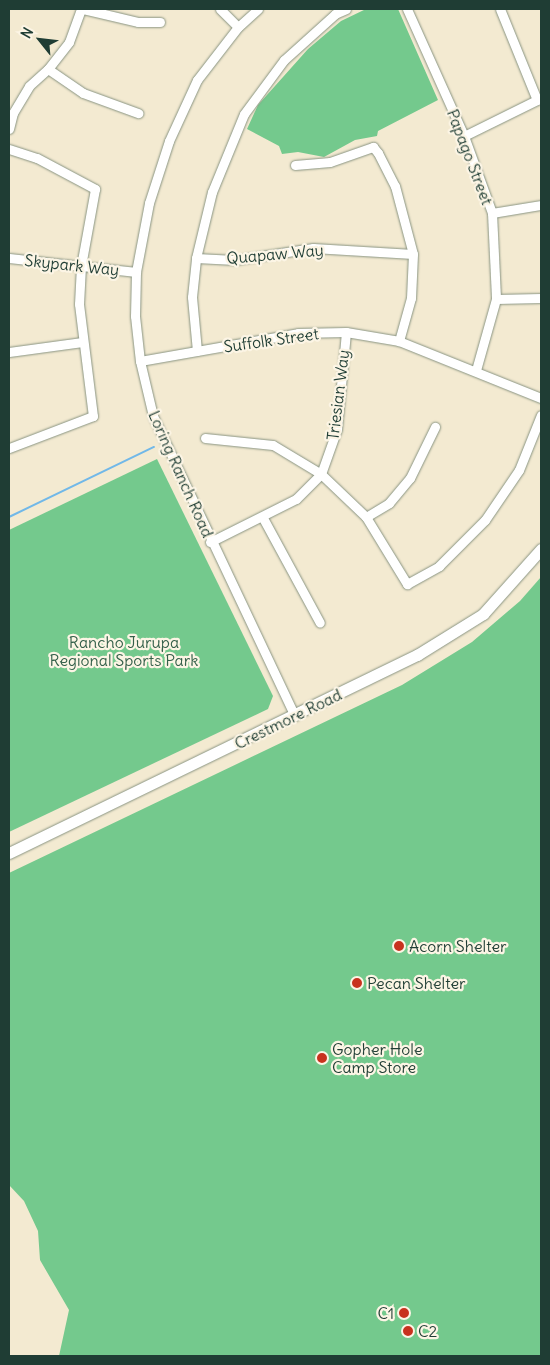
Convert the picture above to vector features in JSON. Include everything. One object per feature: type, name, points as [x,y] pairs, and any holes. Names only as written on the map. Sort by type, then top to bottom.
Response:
[{"type":"street","points":[[9,129],[13,113],[29,86],[48,69],[69,42],[82,9],[138,22],[160,22]]},
{"type":"street","points":[[220,9],[238,27]]},
{"type":"street","name":"Loring Ranch Road","points":[[258,9],[238,27],[197,80],[168,141],[149,203],[136,272],[135,316],[140,361],[153,416],[210,542],[295,716]]},
{"type":"street","points":[[197,351],[192,297],[196,258],[212,192],[244,114],[284,60],[333,11],[346,9]]},
{"type":"street","name":"Papago Street","points":[[408,9],[464,136],[492,213],[496,299],[476,370]]},
{"type":"street","points":[[464,136],[537,100],[500,9]]},
{"type":"street","points":[[48,69],[83,93],[138,113]]},
{"type":"street","points":[[295,165],[330,162],[373,147],[395,186],[413,254],[410,298],[398,341]]},
{"type":"street","points":[[9,149],[37,158],[95,189],[81,266],[82,342],[93,416],[9,448]]},
{"type":"street","points":[[492,213],[541,204]]},
{"type":"street","name":"Quapaw Way","points":[[196,258],[235,260],[313,248],[413,254]]},
{"type":"street","name":"Skypark Way","points":[[9,258],[136,272]]},
{"type":"street","points":[[496,299],[541,298]]},
{"type":"street","name":"Suffolk Street","points":[[140,361],[298,333],[346,332],[398,341],[476,370],[541,398]]},
{"type":"street","name":"Triesian Way","points":[[210,542],[264,518],[296,499],[321,474],[337,429],[346,332]]},
{"type":"street","points":[[9,352],[82,342]]},
{"type":"street","points":[[205,438],[273,445],[321,474],[366,517],[407,584],[439,566],[485,520],[519,470],[541,415]]},
{"type":"street","points":[[366,517],[388,503],[410,478],[435,427]]},
{"type":"street","points":[[264,518],[320,623]]},
{"type":"street","name":"Crestmore Road","points":[[9,853],[295,716],[417,655],[483,614],[541,549]]},
{"type":"green space","points":[[366,9],[398,9],[438,100],[378,131],[377,136],[355,140],[324,157],[298,152],[282,154],[279,146],[247,129],[258,105],[308,49],[341,21]]},
{"type":"green space","name":"Rancho Jurupa Regional Sports Park","points":[[157,459],[273,696],[268,709],[9,832],[9,530]]},
{"type":"green space","points":[[541,577],[541,1356],[59,1356],[69,1310],[40,1260],[38,1231],[24,1201],[9,1185],[9,873],[402,685],[472,642],[520,601]]},
{"type":"waterway","points":[[9,517],[154,447]]},
{"type":"place","name":"Acorn Shelter","points":[[399,946]]},
{"type":"place","name":"Pecan Shelter","points":[[357,983]]},
{"type":"place","name":"Gopher Hole Camp Store","points":[[322,1058]]},
{"type":"place","name":"C1","points":[[404,1313]]},
{"type":"place","name":"C2","points":[[408,1331]]}]
